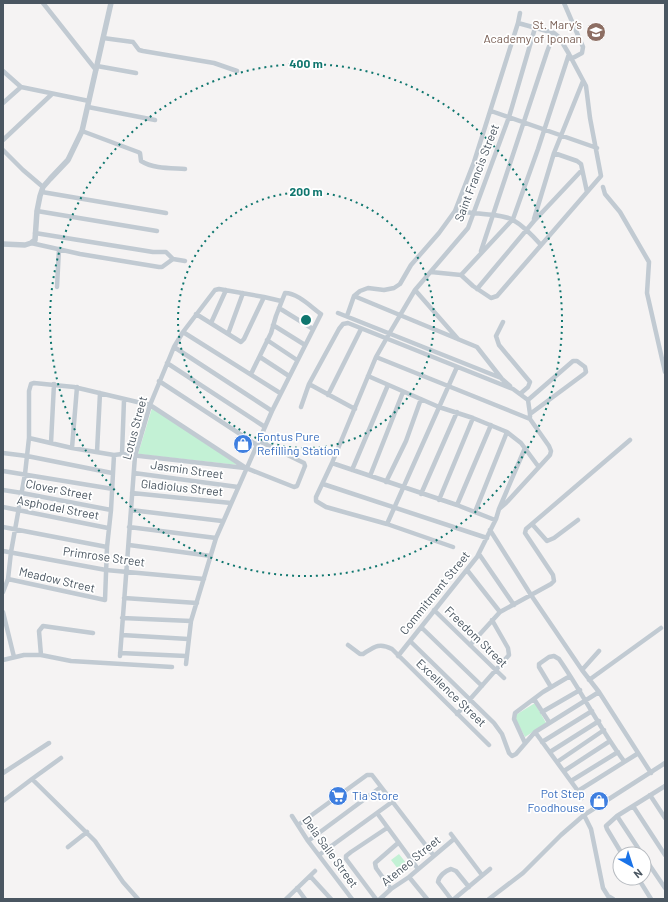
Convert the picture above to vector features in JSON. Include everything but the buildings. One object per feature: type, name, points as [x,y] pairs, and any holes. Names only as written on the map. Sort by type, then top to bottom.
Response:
[{"type":"street","points":[[43,3],[96,68],[136,73]]},
{"type":"street","points":[[32,243],[35,240],[37,211],[42,190],[68,160],[82,131],[111,3]]},
{"type":"street","points":[[564,3],[583,47],[582,53],[570,56]]},
{"type":"street","points":[[347,316],[354,296],[363,290],[368,288],[384,290],[394,288],[400,284],[411,265],[455,211],[474,162],[520,14]]},
{"type":"street","points":[[431,272],[461,275],[491,298],[497,296],[601,176],[597,148],[590,118],[586,86],[570,56],[559,37],[554,33],[518,23]]},
{"type":"street","name":"Saint Francis Street","points":[[387,524],[318,503],[316,501],[316,497],[332,463],[376,357],[415,290],[464,233],[473,214],[509,117],[535,28]]},
{"type":"street","points":[[480,254],[554,33]]},
{"type":"street","points":[[103,38],[133,42],[139,50],[142,51],[214,63],[237,72]]},
{"type":"street","points":[[461,275],[513,219],[570,56]]},
{"type":"street","points":[[3,71],[20,87],[155,120]]},
{"type":"street","points":[[534,221],[554,153],[583,81]]},
{"type":"street","points":[[3,103],[20,87]]},
{"type":"street","points":[[3,140],[52,94]]},
{"type":"street","points":[[490,110],[597,148]]},
{"type":"street","points":[[82,131],[140,153],[141,162],[147,165],[163,168],[185,169]]},
{"type":"street","points":[[3,150],[42,190],[166,213]]},
{"type":"street","points":[[554,153],[579,162],[587,192]]},
{"type":"street","points":[[477,288],[534,221],[582,170]]},
{"type":"street","points":[[603,187],[606,194],[620,212],[649,262],[647,293],[665,372]]},
{"type":"street","points":[[37,211],[157,231]]},
{"type":"street","points":[[455,211],[494,215],[513,219],[527,230],[541,245]]},
{"type":"street","points":[[36,233],[153,252],[166,252],[173,259],[185,261]]},
{"type":"street","points":[[3,244],[22,246],[32,243],[159,267],[162,267],[173,259]]},
{"type":"street","points":[[56,287],[59,249]]},
{"type":"street","name":"Lotus Street","points":[[186,656],[120,654],[134,473],[136,456],[150,405],[166,363],[174,347],[183,332],[215,290],[226,290]]},
{"type":"street","points":[[211,323],[226,290],[281,301]]},
{"type":"street","points":[[415,290],[459,340]]},
{"type":"street","points":[[228,334],[243,293]]},
{"type":"street","points":[[186,664],[191,621],[222,521],[280,393],[321,314],[296,297],[285,293],[260,357],[251,374]]},
{"type":"street","points":[[354,296],[477,347],[502,379],[528,400],[530,416],[551,451],[550,455],[538,466],[506,503],[499,508]]},
{"type":"street","points":[[196,314],[238,342],[243,341],[264,297]]},
{"type":"street","points":[[279,308],[313,329]]},
{"type":"street","points":[[338,313],[457,367],[513,389]]},
{"type":"street","points":[[503,322],[496,336],[497,340],[502,349],[530,382],[528,387],[520,394]]},
{"type":"street","points":[[300,408],[309,384],[341,326],[348,323],[361,329],[388,336],[502,379]]},
{"type":"street","points":[[273,325],[305,345]]},
{"type":"street","points":[[328,395],[361,329]]},
{"type":"street","points":[[183,332],[280,393]]},
{"type":"street","points":[[267,340],[297,360]]},
{"type":"street","points":[[174,347],[272,411]]},
{"type":"street","points":[[260,357],[289,376]]},
{"type":"street","points":[[376,357],[449,387],[530,416]]},
{"type":"street","points":[[528,400],[572,361],[577,361],[585,367],[586,370],[584,374],[530,416]]},
{"type":"street","points":[[166,363],[265,426]]},
{"type":"street","points":[[453,547],[387,524],[457,367]]},
{"type":"street","points":[[368,376],[439,407],[474,418],[508,432],[518,440],[538,466]]},
{"type":"street","points":[[3,592],[8,579],[11,552],[25,474],[29,438],[29,387],[34,383],[77,387],[124,400],[150,405],[246,468],[294,487],[298,485],[305,466],[304,463],[258,443],[159,381]]},
{"type":"street","points":[[51,442],[54,384]]},
{"type":"street","points":[[309,384],[355,408]]},
{"type":"street","points":[[352,470],[388,385]]},
{"type":"street","points":[[72,448],[77,387]]},
{"type":"street","points":[[370,476],[403,392]]},
{"type":"street","points":[[97,452],[100,393]]},
{"type":"street","points":[[386,482],[406,441],[420,399]]},
{"type":"street","points":[[122,454],[124,400]]},
{"type":"street","points":[[421,494],[457,412]]},
{"type":"street","points":[[439,500],[474,418]]},
{"type":"street","points":[[457,505],[491,425]]},
{"type":"street","points":[[475,512],[508,432]]},
{"type":"street","points":[[29,438],[72,448],[114,455],[122,454],[246,468]]},
{"type":"street","points":[[470,645],[500,612],[551,584],[555,579],[525,533],[526,529],[630,440]]},
{"type":"street","name":"Commitment Street","points":[[398,656],[479,554],[525,448]]},
{"type":"street","points":[[3,453],[27,456],[112,473]]},
{"type":"street","points":[[106,570],[108,528],[112,510],[112,473],[114,455]]},
{"type":"street","points":[[332,463],[457,505],[495,520]]},
{"type":"street","points":[[3,471],[113,490]]},
{"type":"street","name":"Jasmin Street","points":[[134,473],[238,487]]},
{"type":"street","points":[[323,484],[487,538]]},
{"type":"street","name":"Clover Street","points":[[3,490],[112,510]]},
{"type":"street","name":"Gladiolus Street","points":[[132,493],[231,503]]},
{"type":"street","name":"Asphodel Street","points":[[3,507],[108,528]]},
{"type":"street","points":[[131,510],[222,521]]},
{"type":"street","points":[[532,524],[547,541],[554,538],[578,520]]},
{"type":"street","points":[[3,527],[107,547]]},
{"type":"street","points":[[129,527],[216,538]]},
{"type":"street","points":[[490,530],[531,595],[589,680],[599,692],[650,773]]},
{"type":"street","points":[[129,545],[211,556]]},
{"type":"street","name":"Primrose Street","points":[[3,551],[106,570],[204,580]]},
{"type":"street","points":[[479,554],[514,605]]},
{"type":"street","name":"Meadow Street","points":[[8,579],[104,601],[106,570]]},
{"type":"street","points":[[467,570],[500,612]]},
{"type":"street","points":[[124,598],[197,603]]},
{"type":"street","name":"Freedom Street","points":[[434,610],[504,678]]},
{"type":"street","points":[[4,612],[14,656]]},
{"type":"street","points":[[122,618],[191,621]]},
{"type":"street","points":[[457,714],[507,658],[509,653],[508,648],[492,620]]},
{"type":"street","points":[[41,655],[38,631],[44,626],[93,633]]},
{"type":"street","points":[[421,627],[482,686]]},
{"type":"street","points":[[589,680],[661,628]]},
{"type":"street","points":[[122,635],[188,639]]},
{"type":"street","points":[[410,641],[498,727],[512,756],[516,754],[535,732],[599,692]]},
{"type":"street","name":"Excellence Street","points":[[348,645],[360,654],[363,654],[372,648],[385,646],[392,649],[489,745]]},
{"type":"street","points":[[582,670],[599,651]]},
{"type":"street","points":[[3,660],[14,656],[41,655],[71,661],[172,667]]},
{"type":"street","points":[[551,687],[539,667],[539,664],[549,657],[554,656],[559,659],[580,690],[610,741],[624,761]]},
{"type":"street","points":[[525,742],[514,719],[514,715],[517,711],[551,687],[570,676]]},
{"type":"street","points":[[542,712],[580,690]]},
{"type":"street","points":[[534,699],[549,722]]},
{"type":"street","points":[[542,742],[592,711]]},
{"type":"street","points":[[550,752],[599,721]]},
{"type":"street","points":[[556,762],[604,730]]},
{"type":"street","points":[[535,732],[582,798]]},
{"type":"street","points":[[564,771],[610,741]]},
{"type":"street","points":[[3,773],[49,743]]},
{"type":"street","points":[[571,781],[618,752]]},
{"type":"street","points":[[578,791],[637,754]]},
{"type":"street","points":[[3,801],[61,758]]},
{"type":"street","points":[[489,899],[523,873],[561,835],[584,815],[665,764]]},
{"type":"street","points":[[298,825],[367,775],[372,776],[434,856]]},
{"type":"street","points":[[32,779],[88,832],[123,882],[138,899]]},
{"type":"street","points":[[617,846],[606,829],[606,826],[617,816],[665,786]]},
{"type":"street","points":[[308,841],[381,787]]},
{"type":"street","points":[[650,795],[665,818]]},
{"type":"street","points":[[318,855],[392,802]]},
{"type":"street","points":[[632,806],[665,855]]},
{"type":"street","points":[[376,813],[418,869]]},
{"type":"street","points":[[584,815],[591,829],[603,888],[612,899]]},
{"type":"street","name":"Dela Salle Street","points":[[292,816],[318,855],[352,899]]},
{"type":"street","points":[[617,816],[637,846]]},
{"type":"street","points":[[376,899],[346,859],[346,856],[387,828]]},
{"type":"street","points":[[68,847],[88,832]]},
{"type":"street","name":"Ateneo Street","points":[[380,899],[434,856],[452,836],[482,876]]},
{"type":"street","points":[[391,889],[376,868],[375,863],[398,843]]},
{"type":"street","points":[[454,899],[490,869]]},
{"type":"street","points":[[652,869],[665,888]]},
{"type":"street","points":[[451,899],[438,882],[439,878],[446,871],[451,870],[456,872],[469,887]]},
{"type":"street","points":[[286,899],[315,872]]},
{"type":"street","points":[[310,876],[331,899]]},
{"type":"street","points":[[409,877],[427,899]]},
{"type":"street","points":[[643,886],[651,899]]},
{"type":"street","points":[[297,888],[306,899]]},
{"type":"green space","points":[[152,408],[238,465],[138,454]]},
{"type":"green space","points":[[535,703],[546,723],[525,737],[514,716]]},
{"type":"green space","points":[[399,854],[410,868],[402,874],[391,860]]},
{"type":"place","name":"St. Mary’s Academy of Iponan","points":[[596,32]]},
{"type":"place","name":"Fontus Pure Refilling Station","points":[[243,444]]},
{"type":"place","name":"Tia Store","points":[[338,796]]},
{"type":"place","name":"Pot Step Foodhouse","points":[[599,801]]}]
